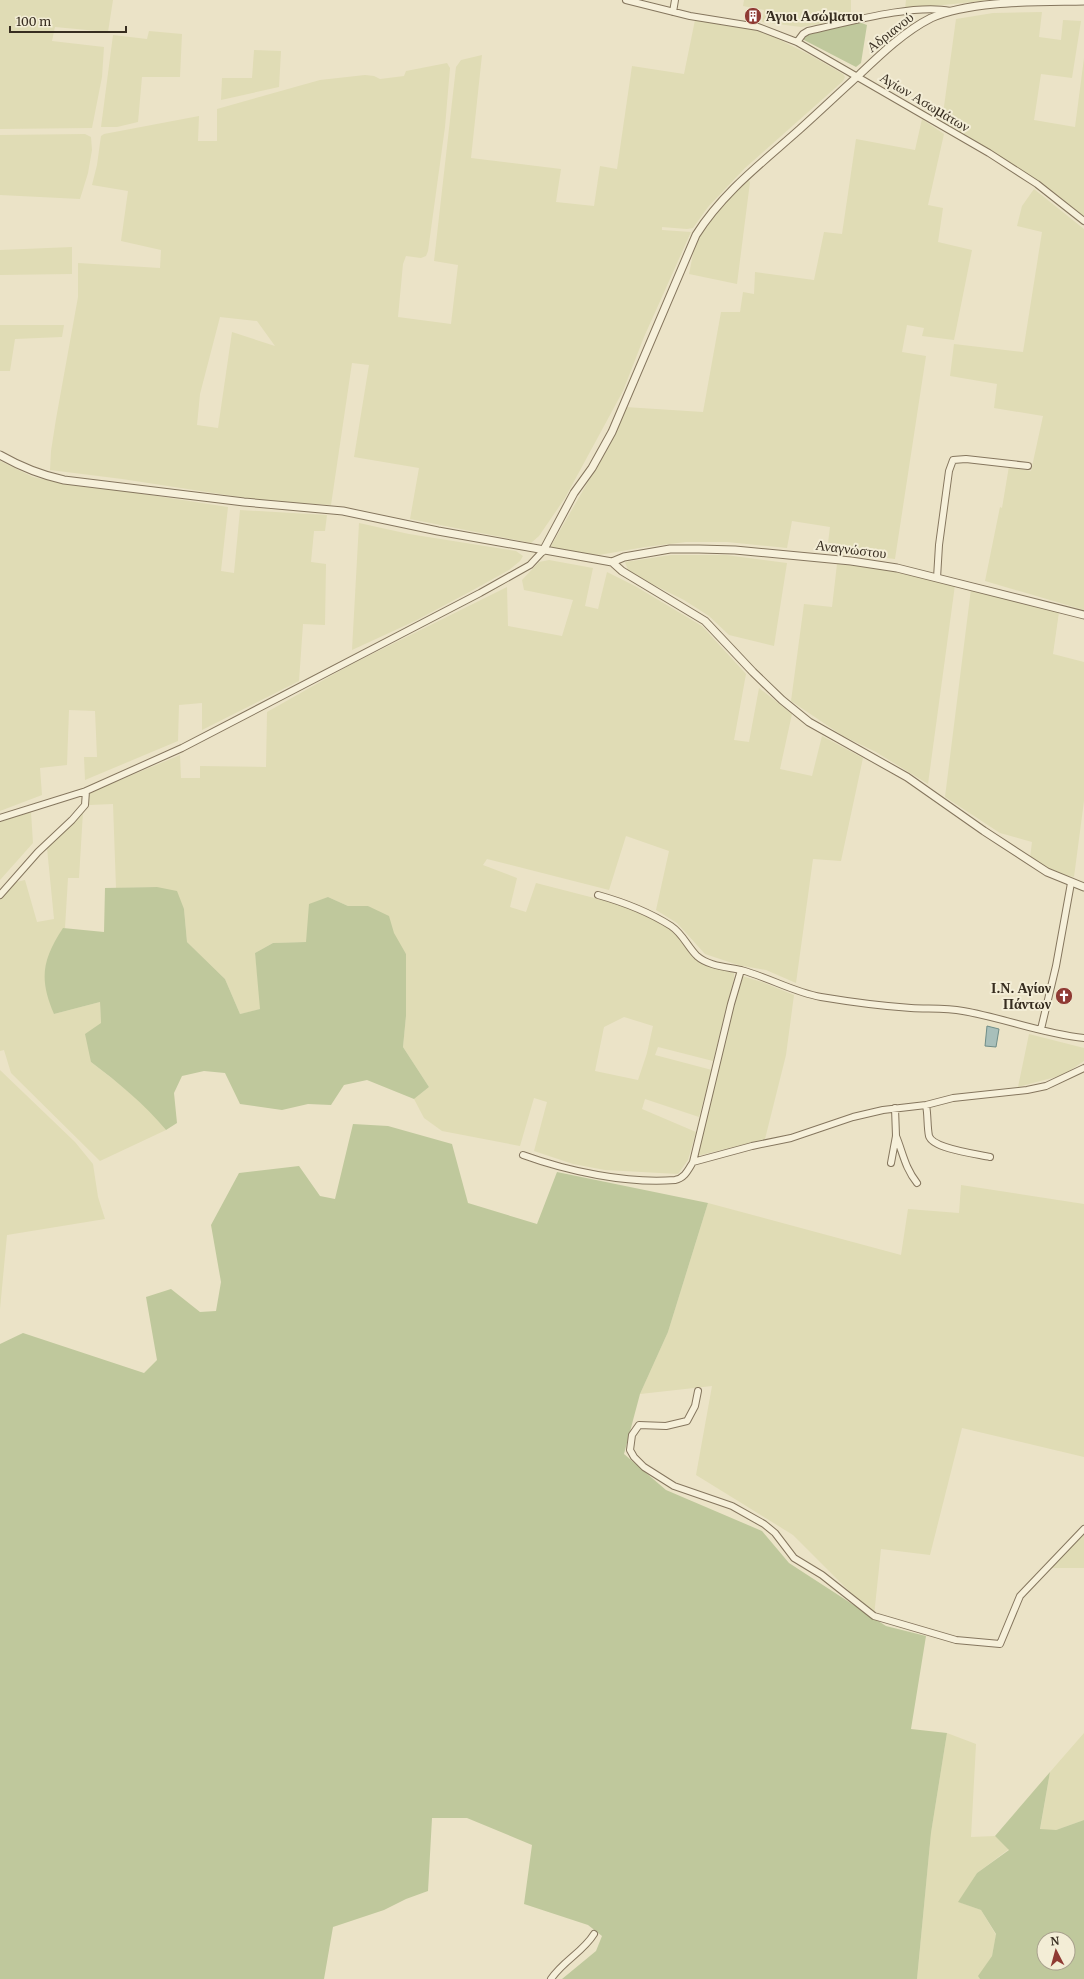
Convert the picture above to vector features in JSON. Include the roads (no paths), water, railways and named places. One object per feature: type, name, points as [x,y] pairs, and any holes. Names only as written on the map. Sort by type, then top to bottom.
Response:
[{"type":"street","name":"Αγίων Ασωμάτων","points":[[626,0],[673,12],[758,27],[797,42],[858,76],[1037,184],[1084,221]]},
{"type":"street","points":[[673,12],[675,0]]},
{"type":"street","name":"Αδριανού","points":[[543,551],[574,493],[592,468],[612,432],[696,234],[707,217],[765,158],[887,49],[931,18],[950,11],[987,5],[1084,1]]},
{"type":"street","points":[[797,42],[803,34],[808,31],[854,21],[938,8],[950,11]]},
{"type":"street","points":[[0,455],[43,475],[64,480],[244,502],[343,511],[438,532],[612,562],[622,571],[705,621],[758,677],[809,722],[907,777],[1012,850],[1047,872],[1084,887]]},
{"type":"street","points":[[937,578],[939,544],[949,471],[953,460],[966,458],[1028,466]]},
{"type":"street","name":"Αναγνώστου","points":[[612,562],[624,557],[670,549],[735,550],[882,566],[937,578],[1084,615]]},
{"type":"street","points":[[0,818],[86,791],[182,748],[296,690],[530,565],[543,551]]},
{"type":"street","points":[[0,895],[38,852],[72,820],[85,805],[86,791]]},
{"type":"street","points":[[1041,1029],[1056,966],[1071,883]]},
{"type":"street","points":[[598,895],[618,900],[670,925],[683,937],[698,957],[706,961],[740,970],[820,997],[884,1006],[962,1011],[1041,1029],[1062,1036],[1084,1038]]},
{"type":"street","points":[[523,1155],[570,1170],[628,1178],[668,1181],[681,1179],[693,1162],[740,970]]},
{"type":"street","points":[[693,1162],[752,1146],[791,1138],[853,1117],[895,1108],[926,1105],[953,1098],[1027,1090],[1046,1086],[1084,1068]]},
{"type":"street","points":[[926,1105],[930,1137],[936,1144],[990,1157]]},
{"type":"street","points":[[891,1163],[896,1136],[895,1108]]},
{"type":"street","points":[[896,1136],[903,1155],[905,1166],[916,1183]]},
{"type":"street","points":[[698,1391],[697,1401],[687,1421],[666,1426],[639,1425],[632,1435],[630,1450],[634,1457],[644,1467],[674,1486],[732,1506],[764,1524],[775,1533],[794,1558],[822,1575],[874,1616],[890,1622],[956,1640],[1000,1644],[1020,1596],[1084,1529]]},
{"type":"street","points":[[550,1979],[556,1971],[588,1945],[594,1934]]},
{"type":"water","points":[[987,1026],[999,1029],[996,1047],[985,1046]]},
{"type":"place","name":"Άγιοι Ασώματοι","points":[[753,16]]},
{"type":"place","name":"Ι.Ν. Αγίον Πάντων","points":[[1064,996]]}]
